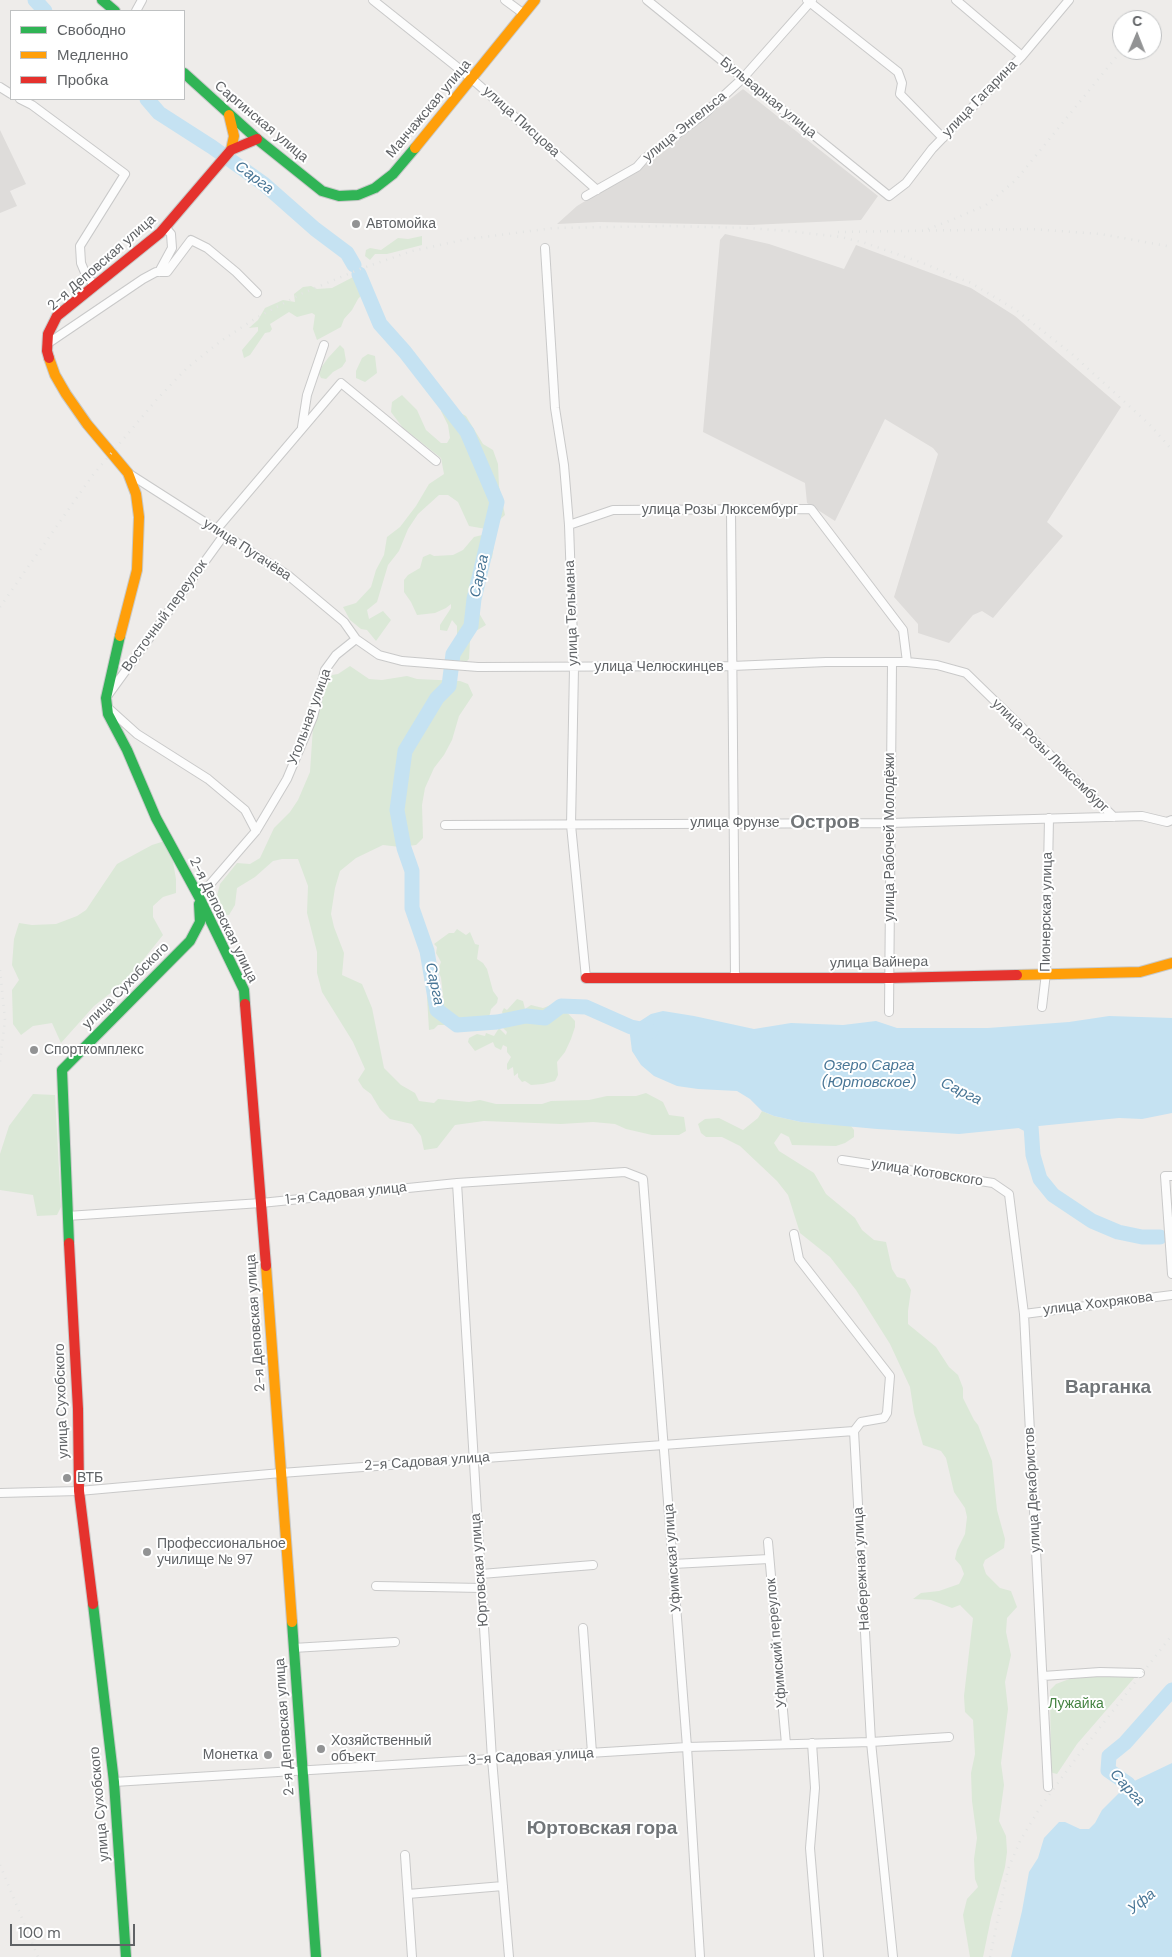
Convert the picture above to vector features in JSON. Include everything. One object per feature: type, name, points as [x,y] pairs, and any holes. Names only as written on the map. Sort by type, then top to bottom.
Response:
[{"type":"street","points":[[102,0],[114,10]]},
{"type":"street","name":"улица Писцова","points":[[373,0],[472,78],[597,190]]},
{"type":"street","points":[[505,0],[524,14]]},
{"type":"street","name":"Манчажская улица","points":[[322,191],[339,196],[358,195],[375,188],[393,174],[535,0]]},
{"type":"street","name":"Бульварная улица","points":[[648,0],[890,196]]},
{"type":"street","points":[[956,0],[1022,56]]},
{"type":"street","name":"улица Гагарина","points":[[890,196],[906,183],[943,138],[1022,56],[1069,0]]},
{"type":"street","points":[[810,1],[898,72],[902,83],[900,94],[943,138]]},
{"type":"street","name":"улица Энгельса","points":[[586,196],[636,167],[704,114],[743,78],[810,1]]},
{"type":"street","name":"Саргинская улица","points":[[185,74],[257,138],[322,191]]},
{"type":"street","points":[[22,100],[32,105],[125,174],[80,246],[81,263],[86,275],[95,286]]},
{"type":"street","points":[[228,113],[233,131],[232,150],[257,138]]},
{"type":"street","name":"2-я Деповская улица","points":[[47,344],[48,334],[57,316],[165,227],[232,150]]},
{"type":"street","points":[[159,272],[172,248],[171,234],[165,227]]},
{"type":"street","points":[[256,831],[245,810],[208,779],[137,734],[107,702],[109,679],[130,600],[138,561],[139,516],[136,494],[128,473],[87,424],[66,394],[55,375],[47,351],[47,344],[143,279],[159,272],[167,272],[191,240],[208,248],[257,293]]},
{"type":"street","name":"улица Тельмана","points":[[545,248],[555,408],[564,465],[569,525],[574,668],[571,825],[586,978]]},
{"type":"street","points":[[302,429],[307,395],[324,345]]},
{"type":"street","points":[[216,530],[342,383],[436,461]]},
{"type":"street","name":"улица Пугачёва","points":[[128,473],[289,576],[344,622],[356,639]]},
{"type":"street","name":"улица Розы Люксембург","points":[[569,525],[613,510],[810,509],[903,630],[907,662]]},
{"type":"street","points":[[731,510],[735,978]]},
{"type":"street","name":"Восточный переулок","points":[[107,702],[224,535]]},
{"type":"street","name":"улица Челюскинцев","points":[[356,639],[379,655],[402,661],[467,667],[574,668],[907,662],[937,665],[966,674]]},
{"type":"street","name":"Угольная улица","points":[[198,897],[256,831],[287,779],[313,717],[325,670],[336,655],[356,639]]},
{"type":"street","name":"улица Рабочей Молодёжи","points":[[889,1012],[892,663]]},
{"type":"street","name":"улица Розы Люксембург","points":[[966,674],[1114,817]]},
{"type":"street","name":"2-я Деповская улица","points":[[107,702],[108,714],[127,750],[156,818],[244,990],[316,1957]]},
{"type":"street","name":"улица Фрунзе","points":[[445,825],[890,823],[1142,816],[1170,821]]},
{"type":"street","name":"Пионерская улица","points":[[1042,1007],[1046,973],[1049,818]]},
{"type":"street","points":[[1170,821],[1172,830]]},
{"type":"street","name":"улица Сухобского","points":[[126,1957],[114,1782],[79,1491],[78,1409],[67,1216],[62,1070],[190,941],[200,922],[198,897]]},
{"type":"street","name":"улица Вайнера","points":[[586,978],[889,978],[1140,972],[1172,963]]},
{"type":"street","name":"улица Котовского","points":[[842,1160],[993,1183],[1009,1194]]},
{"type":"street","name":"1-я Садовая улица","points":[[67,1216],[261,1203],[457,1183],[625,1172]]},
{"type":"street","name":"Уфимская улица","points":[[625,1172],[643,1179],[688,1747],[700,1957]]},
{"type":"street","points":[[1169,1176],[1172,1274]]},
{"type":"street","name":"Юртовская улица","points":[[457,1183],[492,1759],[509,1957]]},
{"type":"street","name":"улица Декабристов","points":[[1009,1194],[1024,1314],[1048,1787]]},
{"type":"street","points":[[794,1234],[799,1260],[890,1376],[887,1413],[884,1418],[861,1422],[854,1431]]},
{"type":"street","name":"улица Хохрякова","points":[[1024,1314],[1172,1295]]},
{"type":"street","name":"2-я Садовая улица","points":[[0,1493],[79,1491],[281,1473],[854,1431]]},
{"type":"street","name":"Набережная улица","points":[[854,1431],[872,1742],[893,1957]]},
{"type":"street","name":"Уфимский переулок","points":[[768,1542],[786,1744]]},
{"type":"street","points":[[673,1564],[769,1559]]},
{"type":"street","points":[[481,1574],[593,1565]]},
{"type":"street","points":[[376,1586],[482,1588]]},
{"type":"street","points":[[583,1628],[592,1753]]},
{"type":"street","points":[[294,1648],[395,1642]]},
{"type":"street","points":[[1042,1676],[1100,1672],[1140,1673]]},
{"type":"street","name":"3-я Садовая улица","points":[[114,1782],[688,1747],[872,1742],[948,1737]]},
{"type":"street","points":[[812,1744],[815,1788],[810,1848],[820,1957]]},
{"type":"street","points":[[405,1855],[412,1957]]},
{"type":"street","points":[[408,1894],[503,1886]]},
{"type":"shaded area","points":[[743,89],[878,196],[861,220],[750,225],[599,222],[557,224],[577,206],[651,161]]},
{"type":"shaded area","points":[[0,130],[26,184],[10,191],[17,206],[0,213]]},
{"type":"shaded area","points":[[725,234],[769,244],[844,269],[856,245],[971,288],[1015,316],[1121,407],[1047,522],[1063,536],[993,618],[982,611],[973,615],[949,643],[918,633],[918,624],[894,597],[938,454],[933,448],[885,419],[835,521],[807,503],[805,483],[703,432],[720,240]]},
{"type":"green space","points":[[422,236],[422,245],[387,254],[375,254],[370,260],[365,256],[366,250],[370,248],[381,250],[398,238],[408,239]]},
{"type":"green space","points":[[357,275],[361,276],[368,288],[344,319],[341,327],[317,340],[313,329],[315,315],[312,313],[297,317],[289,312],[270,324],[272,329],[270,332],[265,333],[250,355],[244,358],[242,350],[258,331],[258,327],[249,328],[258,320],[265,308],[283,300],[295,302],[294,294],[303,287],[311,286],[317,289],[332,288]]},
{"type":"green space","points":[[340,345],[344,349],[346,361],[342,367],[326,379],[321,378],[318,372]]},
{"type":"green space","points":[[368,354],[375,356],[377,373],[365,382],[356,378],[356,371],[362,358]]},
{"type":"green space","points":[[402,395],[417,410],[426,430],[441,443],[447,443],[450,438],[448,425],[441,411],[448,406],[466,416],[483,444],[493,450],[498,464],[499,486],[505,515],[494,525],[486,529],[469,526],[458,502],[448,495],[439,495],[418,514],[408,529],[399,551],[388,565],[377,602],[367,610],[369,619],[383,611],[391,620],[376,641],[367,630],[361,629],[350,620],[343,607],[356,603],[371,587],[376,570],[384,555],[387,537],[400,527],[416,506],[429,484],[444,474],[441,458],[403,428],[391,412],[392,402]]},
{"type":"green space","points":[[490,533],[494,545],[492,558],[486,562],[481,572],[482,586],[479,592],[472,594],[471,603],[486,625],[474,632],[470,641],[469,659],[466,662],[458,660],[453,654],[457,646],[457,626],[452,620],[447,631],[440,630],[440,625],[451,608],[451,604],[435,613],[417,615],[404,592],[404,580],[408,575],[420,568],[423,557],[430,554],[434,556],[453,555],[463,550],[474,537]]},
{"type":"green space","points":[[350,666],[369,679],[382,680],[407,676],[417,679],[460,681],[468,684],[473,695],[459,716],[452,740],[434,768],[425,788],[422,805],[423,838],[416,845],[400,847],[383,845],[356,858],[340,871],[335,888],[331,914],[344,953],[342,975],[362,984],[372,1008],[384,1068],[401,1085],[415,1093],[419,1101],[434,1103],[438,1099],[469,1102],[480,1100],[496,1104],[542,1104],[551,1101],[589,1100],[607,1096],[636,1096],[646,1093],[663,1102],[669,1115],[684,1117],[686,1131],[679,1135],[652,1135],[626,1129],[615,1124],[593,1122],[561,1124],[484,1121],[455,1125],[437,1148],[424,1150],[421,1136],[412,1124],[390,1119],[358,1080],[365,1069],[353,1042],[322,992],[317,973],[317,952],[307,913],[308,886],[298,859],[273,861],[255,877],[237,888],[235,905],[229,915],[223,915],[219,910],[216,900],[220,884],[237,863],[250,864],[260,858],[274,828],[290,812],[298,800],[310,772],[313,727],[324,689],[332,675],[338,674]]},
{"type":"green space","points":[[168,840],[165,842],[173,862],[176,893],[163,897],[153,906],[153,917],[163,935],[127,980],[94,1006],[61,1043],[52,1023],[33,1026],[21,1035],[13,1024],[12,990],[19,980],[12,965],[14,939],[19,923],[32,925],[56,924],[77,916],[86,910],[117,864],[152,845]]},
{"type":"green space","points":[[457,929],[466,935],[470,932],[475,944],[479,945],[477,959],[487,969],[493,991],[498,998],[497,1003],[491,1009],[487,1019],[481,1021],[481,1029],[469,1028],[468,1020],[456,1018],[449,1019],[445,1025],[438,1025],[434,1029],[429,1030],[427,997],[436,991],[439,1002],[444,1004],[441,978],[438,970],[441,962],[436,953],[437,947],[434,944],[449,933],[454,933]]},
{"type":"green space","points":[[517,999],[523,1001],[525,1009],[531,1005],[543,1008],[551,1005],[561,1006],[575,1021],[571,1039],[565,1052],[557,1062],[558,1075],[555,1081],[531,1085],[525,1081],[522,1082],[518,1077],[518,1073],[514,1076],[513,1067],[507,1069],[507,1064],[511,1057],[507,1052],[507,1047],[503,1045],[501,1050],[495,1047],[493,1042],[475,1051],[468,1042],[469,1038],[477,1034],[485,1036],[486,1033],[494,1036],[499,1028],[506,1035],[507,1032],[503,1028],[504,1023],[502,1021],[504,1017],[502,1012],[504,1008],[507,1010]]},
{"type":"green space","points":[[33,1094],[55,1095],[61,1207],[57,1215],[37,1216],[33,1195],[0,1190],[0,1154],[9,1126]]},
{"type":"green space","points":[[762,1111],[774,1116],[801,1122],[851,1126],[854,1130],[854,1137],[836,1146],[792,1145],[789,1137],[781,1133],[774,1143],[779,1151],[814,1173],[826,1194],[855,1218],[862,1230],[874,1240],[886,1242],[892,1269],[897,1277],[905,1279],[911,1290],[908,1324],[936,1347],[949,1367],[958,1375],[963,1388],[963,1398],[978,1425],[992,1461],[997,1510],[1005,1539],[1004,1548],[985,1560],[983,1565],[986,1574],[1000,1588],[1011,1591],[1017,1607],[1007,1618],[1006,1632],[1011,1655],[1005,1682],[1008,1709],[1001,1763],[1004,1785],[999,1821],[1006,1836],[1007,1852],[983,1957],[970,1957],[963,1915],[967,1899],[978,1887],[975,1879],[974,1859],[977,1838],[972,1801],[971,1773],[975,1754],[973,1720],[965,1712],[964,1696],[973,1618],[960,1605],[952,1608],[931,1600],[913,1599],[921,1593],[939,1591],[959,1584],[964,1574],[961,1566],[955,1559],[965,1534],[967,1517],[965,1508],[954,1492],[946,1458],[941,1451],[923,1445],[914,1413],[910,1387],[890,1344],[856,1290],[830,1257],[800,1233],[788,1195],[777,1181],[740,1146],[722,1137],[706,1137],[701,1133],[698,1124],[705,1119],[719,1118],[743,1130],[758,1118]]},
{"type":"green space","name":"Лужайка","points":[[1134,1675],[1135,1677],[1077,1744],[1057,1774],[1051,1772],[1050,1690],[1056,1684],[1072,1678]]},
{"type":"water","name":"Озеро Сарга (Юртовское)","points":[[663,1011],[754,1029],[791,1023],[843,1025],[876,1021],[897,1028],[988,1028],[1069,1022],[1109,1016],[1172,1018],[1172,1113],[1142,1119],[1119,1118],[959,1134],[801,1122],[774,1116],[762,1111],[750,1099],[737,1091],[677,1086],[654,1076],[641,1065],[632,1051],[631,1027],[651,1014]]},
{"type":"water","name":"Уфа","points":[[1172,1763],[1172,1957],[1011,1957],[1029,1872],[1038,1858],[1044,1838],[1059,1822],[1065,1822],[1080,1829],[1089,1829],[1095,1823],[1102,1810],[1128,1784]]},
{"type":"waterway","name":"Сарга","points":[[35,0],[44,10]]},
{"type":"waterway","name":"Сарга","points":[[148,100],[159,113],[212,147],[264,184],[315,229],[347,253],[354,265]]},
{"type":"waterway","name":"Сарга","points":[[359,274],[380,324],[405,352],[467,432],[497,502],[474,599],[471,626],[453,654],[449,686],[437,698],[405,751],[397,810],[404,848],[412,871],[412,908],[427,951],[437,1010],[457,1025],[497,1022],[526,1016],[545,1018],[561,1006],[586,1007],[631,1027],[651,1031]]},
{"type":"waterway","name":"Сарга","points":[[1014,1117],[1031,1126],[1033,1155],[1040,1179],[1053,1195],[1092,1221],[1118,1232],[1142,1237],[1160,1237]]},
{"type":"waterway","name":"Сарга","points":[[1139,1799],[1128,1784],[1108,1770],[1109,1756],[1125,1743],[1172,1690]]},
{"type":"railway","points":[[928,229],[986,205],[1016,180],[1114,60]]},
{"type":"railway","points":[[0,607],[92,476],[159,397],[187,368],[221,341],[256,318],[301,294],[360,269],[412,251],[468,239],[554,228],[667,226],[788,231],[841,237],[865,243],[923,263],[971,283],[1016,310],[1072,354],[1150,425],[1172,450]]},
{"type":"railway","points":[[838,232],[1031,229],[1101,234],[1172,247]]},
{"type":"railway","points":[[0,970],[5,1020],[0,1062]]},
{"type":"railway","points":[[990,1957],[1008,1869],[1020,1841],[1041,1806],[1077,1757],[1172,1635]]},
{"type":"railway","points":[[0,1865],[38,1957]]},
{"type":"traffic: fast","points":[[102,0],[114,10]]},
{"type":"traffic: fast","points":[[185,74],[257,139],[322,191],[339,196],[358,195],[375,188],[393,174],[415,148]]},
{"type":"traffic: fast","points":[[120,636],[106,698],[108,714],[127,750],[156,818],[199,897],[244,990],[245,1004]]},
{"type":"traffic: fast","points":[[69,1243],[62,1070],[190,941],[200,922],[199,904]]},
{"type":"traffic: fast","points":[[93,1604],[114,1782],[126,1957]]},
{"type":"traffic: fast","points":[[292,1622],[316,1957]]},
{"type":"traffic: slow","points":[[415,148],[535,0]]},
{"type":"traffic: slow","points":[[229,115],[234,136],[231,150]]},
{"type":"traffic: slow","points":[[49,358],[55,375],[66,394],[87,424],[128,473],[136,494],[139,517],[137,570],[120,636]]},
{"type":"traffic: slow","points":[[1017,975],[1140,972],[1172,963]]},
{"type":"traffic: slow","points":[[266,1266],[292,1622]]},
{"type":"traffic: jam","points":[[49,358],[47,351],[48,334],[57,316],[160,233],[231,150],[257,139]]},
{"type":"traffic: jam","points":[[586,978],[889,978],[1017,975]]},
{"type":"traffic: jam","points":[[245,1004],[266,1266]]},
{"type":"traffic: jam","points":[[69,1243],[78,1409],[79,1491],[93,1604]]},
{"type":"place","name":"Автомойка","points":[[356,224]]},
{"type":"place","name":"Спорткомплекс","points":[[34,1050]]},
{"type":"place","name":"ВТБ","points":[[67,1478]]},
{"type":"place","name":"Профессиональное училище № 97","points":[[147,1552]]},
{"type":"place","name":"Хозяйственный объект","points":[[321,1749]]},
{"type":"place","name":"Монетка","points":[[268,1755]]},
{"type":"district","name":"Остров","points":[[825,823]]},
{"type":"district","name":"Варганка","points":[[1108,1388]]},
{"type":"district","name":"Юртовская гора","points":[[602,1829]]}]
